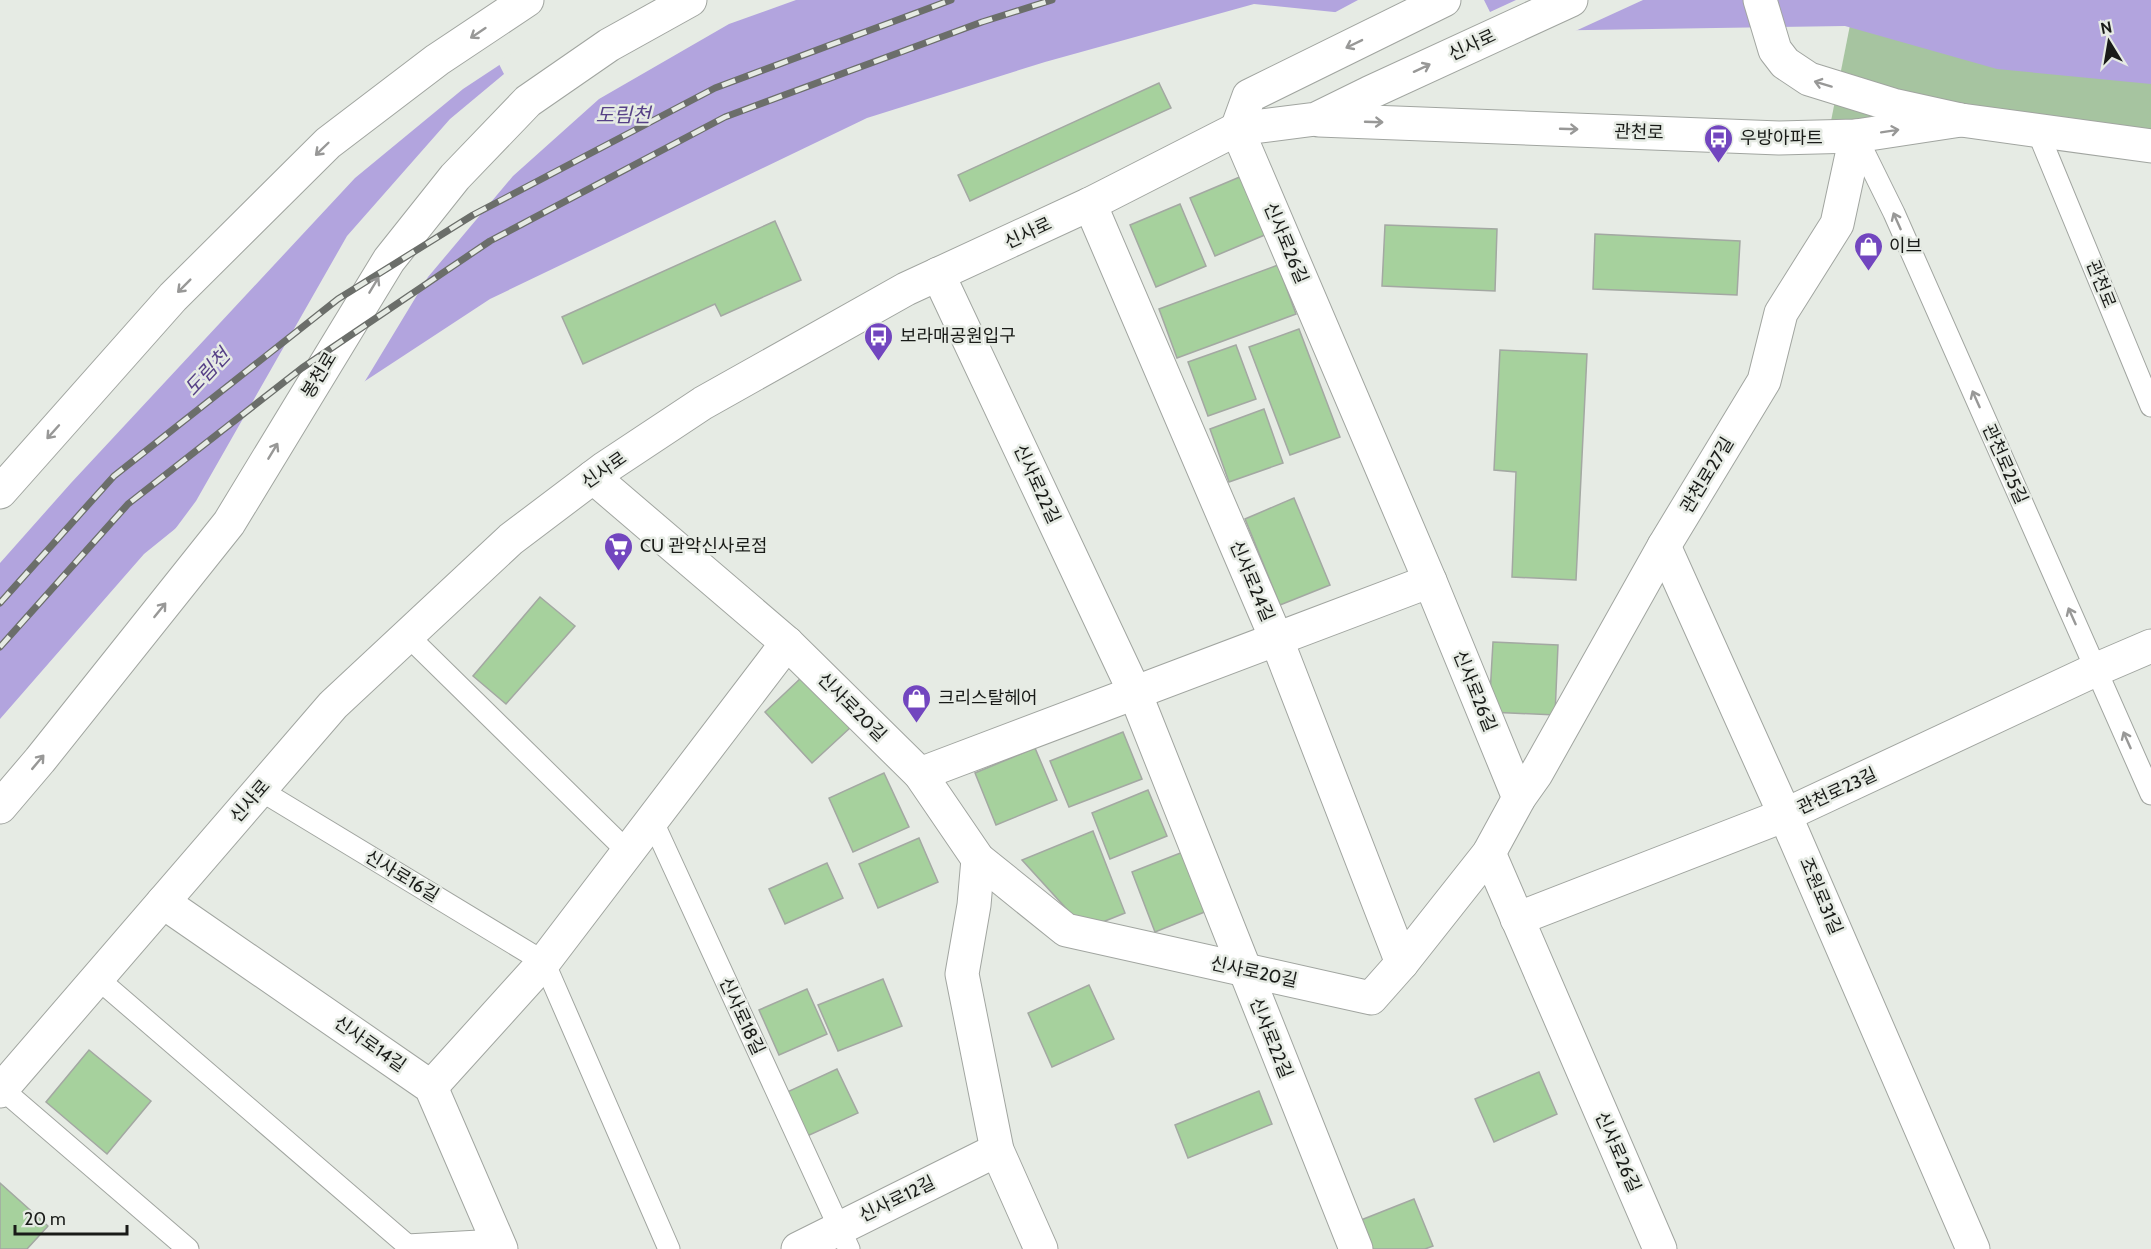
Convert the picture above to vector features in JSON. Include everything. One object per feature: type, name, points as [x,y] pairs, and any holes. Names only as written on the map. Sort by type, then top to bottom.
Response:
[{"type":"street","points":[[0,492],[172,297],[328,143],[437,60],[527,0]]},
{"type":"street","name":"봉천로","points":[[0,807],[229,523],[389,260],[455,177],[528,101],[609,45],[690,0]]},
{"type":"street","points":[[1237,129],[1249,96],[1444,0]]},
{"type":"street","name":"신사로","points":[[1,1090],[333,705],[511,539],[593,477],[703,403],[885,301],[938,274],[1090,204],[1237,129],[1316,119],[1571,0]]},
{"type":"street","name":"관천로","points":[[1760,0],[1775,50],[1785,63],[1809,79],[1893,105],[1961,120],[2151,146]]},
{"type":"street","name":"관천로","points":[[1316,119],[1779,138],[1856,136],[1961,120]]},
{"type":"street","name":"신사로26길","points":[[1237,129],[1430,581],[1519,798]]},
{"type":"street","name":"관천로27길","points":[[1519,798],[1536,774],[1664,546],[1764,381],[1781,313],[1837,224],[1856,136]]},
{"type":"street","name":"신사로24길","points":[[1090,204],[1276,638],[1402,963]]},
{"type":"street","name":"신사로22길","points":[[938,274],[1135,693],[1356,1249]]},
{"type":"street","name":"신사로20길","points":[[593,477],[787,643],[920,774],[978,859],[1066,930],[1371,998],[1489,854]]},
{"type":"street","name":"조원로31길","points":[[1664,546],[1785,815],[1973,1249]]},
{"type":"street","points":[[920,774],[1430,581]]},
{"type":"street","points":[[499,1245],[431,1087],[544,962],[787,643]]},
{"type":"street","name":"관천로23길","points":[[1517,919],[1785,815],[2151,646]]},
{"type":"street","points":[[1489,854],[1519,798]]},
{"type":"street","name":"신사로26길","points":[[1489,854],[1660,1249]]},
{"type":"street","points":[[978,859],[974,905],[962,974],[997,1150],[1041,1249]]},
{"type":"street","name":"신사로14길","points":[[163,902],[431,1087]]},
{"type":"street","name":"신사로12길","points":[[798,1249],[845,1238],[997,1150]]},
{"type":"lane","name":"관천로","points":[[2037,130],[2151,406]]},
{"type":"lane","name":"관천로25길","points":[[1856,136],[1894,213],[2151,794]]},
{"type":"lane","points":[[407,635],[627,851]]},
{"type":"lane","name":"신사로16길","points":[[260,790],[544,962]]},
{"type":"lane","name":"신사로18길","points":[[652,820],[845,1238]]},
{"type":"lane","points":[[544,962],[669,1249]]},
{"type":"lane","points":[[97,978],[407,1245],[499,1245]]},
{"type":"lane","name":"신사로","points":[[1,1090],[188,1249]]},
{"type":"green space","points":[[1855,0],[2151,0],[2151,144],[1831,121]]},
{"type":"water","name":"도림천","points":[[611,0],[2151,0],[2151,84],[1997,69],[1845,26],[1521,31],[1254,4],[1045,62],[867,118],[490,299],[327,406],[144,554],[0,719],[0,563],[71,483],[355,178],[463,89],[563,23]]},
{"type":"pier","points":[[604,0],[796,0],[729,24],[599,99],[513,176],[428,277],[362,386],[328,408],[170,536],[196,501],[347,236],[450,119],[504,74],[498,62],[562,21]]},
{"type":"pier","points":[[1358,0],[1484,0],[1490,12],[1516,0],[1643,0],[1571,33],[1520,34],[1330,15]]},
{"type":"building","points":[[1159,83],[1171,108],[970,201],[958,175]]},
{"type":"building","points":[[1242,176],[1267,234],[1215,256],[1190,198]]},
{"type":"building","points":[[1180,204],[1206,266],[1156,287],[1130,225]]},
{"type":"building","points":[[775,221],[801,280],[721,316],[715,304],[583,364],[562,317]]},
{"type":"building","points":[[1385,225],[1497,229],[1495,291],[1382,286]]},
{"type":"building","points":[[1595,234],[1740,241],[1737,295],[1593,289]]},
{"type":"building","points":[[1278,265],[1296,314],[1177,358],[1159,309]]},
{"type":"building","points":[[1299,329],[1340,437],[1290,455],[1249,347]]},
{"type":"building","points":[[1236,345],[1256,399],[1208,416],[1188,362]]},
{"type":"building","points":[[1500,350],[1587,354],[1576,580],[1512,577],[1516,472],[1494,470]]},
{"type":"building","points":[[1264,409],[1283,463],[1229,482],[1210,429]]},
{"type":"building","points":[[1294,498],[1330,585],[1280,605],[1245,519]]},
{"type":"building","points":[[540,597],[575,626],[506,704],[473,676]]},
{"type":"building","points":[[1493,642],[1558,645],[1555,715],[1489,712]]},
{"type":"building","points":[[803,676],[851,727],[812,763],[765,712]]},
{"type":"building","points":[[1123,732],[1142,779],[1069,807],[1050,761]]},
{"type":"building","points":[[1035,748],[1057,800],[996,825],[975,773]]},
{"type":"building","points":[[884,773],[909,827],[853,852],[829,798]]},
{"type":"building","points":[[1148,790],[1167,836],[1110,859],[1092,813]]},
{"type":"building","points":[[1093,831],[1125,913],[1085,929],[1022,860]]},
{"type":"building","points":[[919,838],[938,882],[878,908],[859,864]]},
{"type":"building","points":[[1183,852],[1207,911],[1155,932],[1132,872]]},
{"type":"building","points":[[827,863],[843,898],[785,924],[769,889]]},
{"type":"building","points":[[883,979],[902,1026],[838,1051],[818,1005]]},
{"type":"building","points":[[1089,985],[1114,1039],[1052,1067],[1028,1013]]},
{"type":"building","points":[[807,989],[827,1034],[779,1055],[759,1010]]},
{"type":"building","points":[[89,1050],[151,1101],[107,1154],[46,1102]]},
{"type":"building","points":[[837,1069],[858,1113],[805,1137],[785,1093]]},
{"type":"building","points":[[1539,1072],[1557,1114],[1494,1142],[1475,1099]]},
{"type":"building","points":[[1259,1091],[1272,1124],[1188,1158],[1175,1125]]},
{"type":"building","points":[[0,1183],[48,1226],[27,1249],[0,1249]]},
{"type":"building","points":[[1414,1199],[1433,1246],[1425,1249],[1367,1249],[1356,1222]]},
{"type":"railway","points":[[0,603],[114,476],[338,299],[473,215],[715,88],[951,0]]},
{"type":"railway","points":[[0,647],[128,504],[302,368],[490,241],[725,117],[982,22],[1052,0]]},
{"type":"place","name":"우방아파트","points":[[1719,164]]},
{"type":"place","name":"이브","points":[[1868,272]]},
{"type":"place","name":"보라매공원입구","points":[[879,362]]},
{"type":"place","name":"CU 관악신사로점","points":[[619,572]]},
{"type":"place","name":"크리스탈헤어","points":[[917,724]]}]
